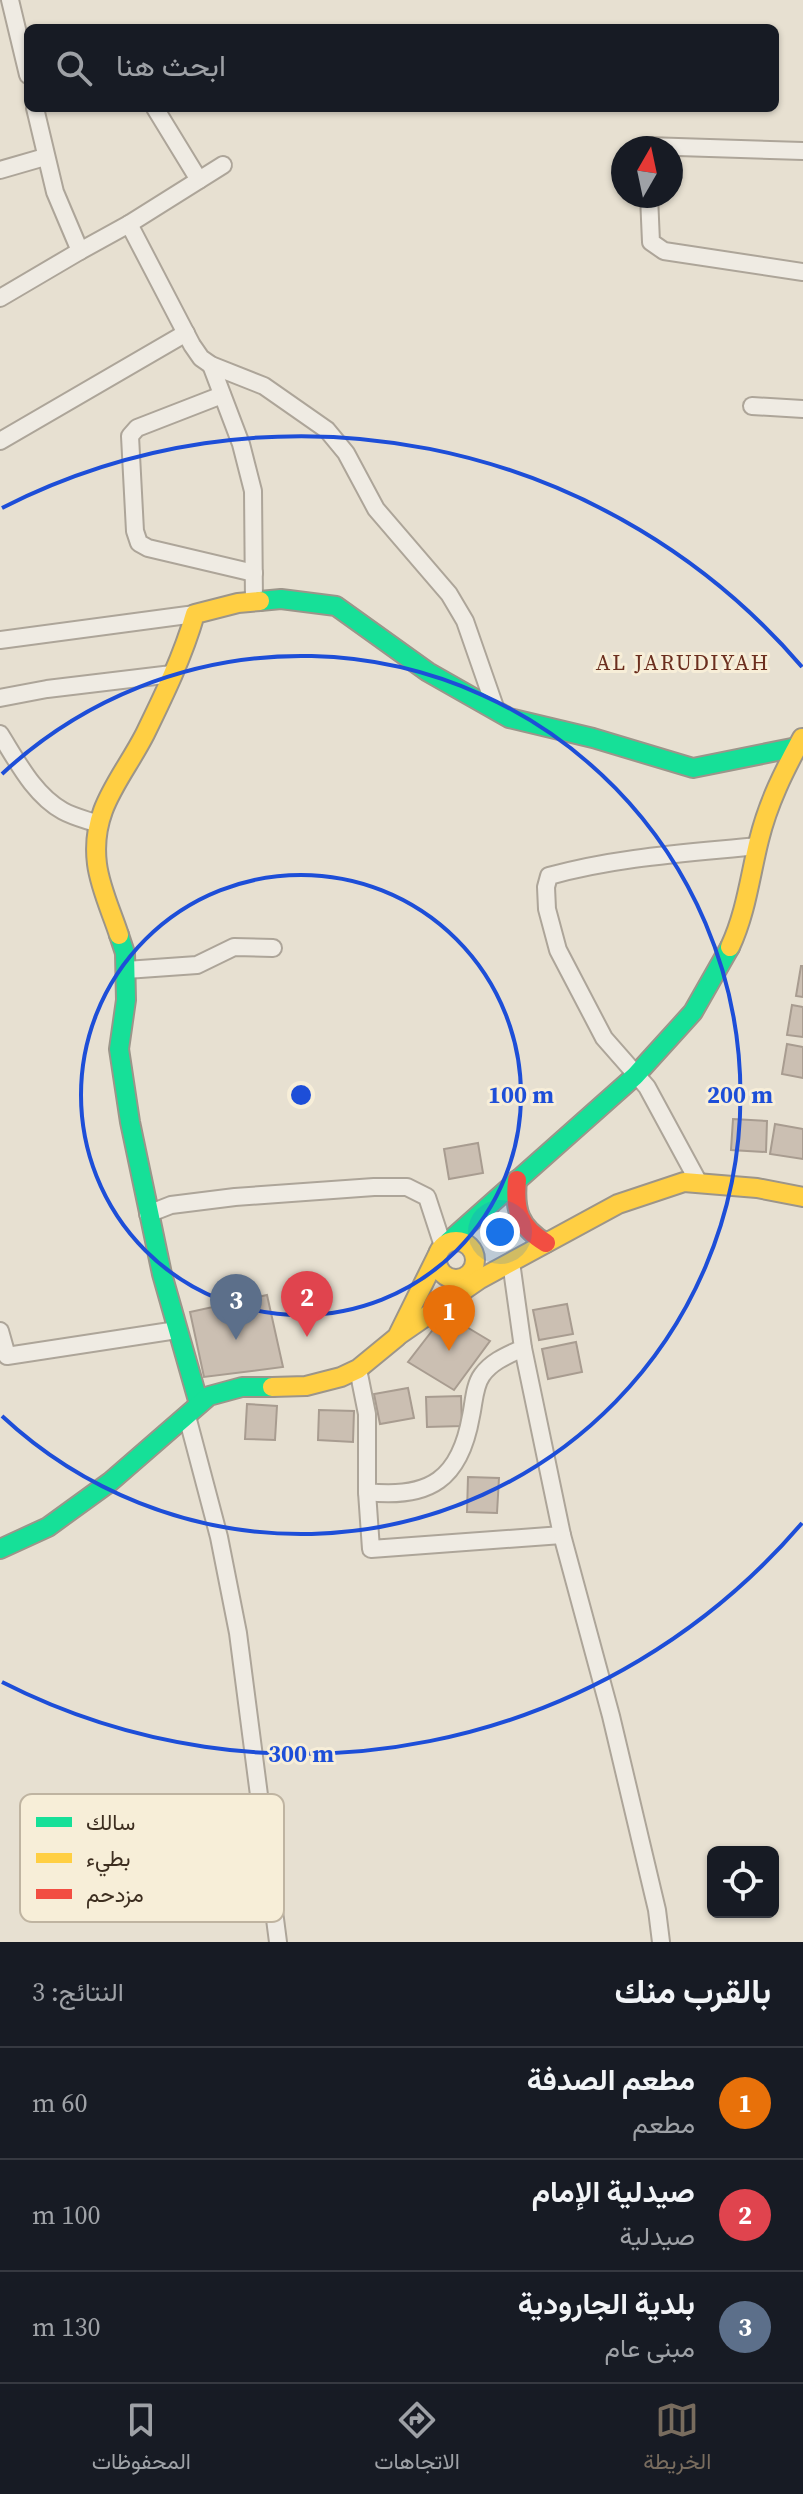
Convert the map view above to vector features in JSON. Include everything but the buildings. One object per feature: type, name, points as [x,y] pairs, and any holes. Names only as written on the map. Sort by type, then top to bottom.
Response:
[{"type":"street","points":[[10,0],[24,58]]},
{"type":"street","points":[[36,112],[55,192],[80,251]]},
{"type":"street","points":[[157,112],[199,180]]},
{"type":"street","points":[[683,147],[803,151]]},
{"type":"street","points":[[0,170],[45,157]]},
{"type":"street","points":[[0,298],[129,224],[223,165]]},
{"type":"street","points":[[650,208],[651,242],[664,251],[803,272]]},
{"type":"street","points":[[129,224],[201,358],[264,386],[327,430],[346,453],[376,509],[449,594],[465,621],[496,710]]},
{"type":"street","points":[[0,441],[186,333]]},
{"type":"street","points":[[211,365],[241,444],[253,491],[254,602]]},
{"type":"street","points":[[222,395],[137,428],[130,436],[135,531],[139,543],[148,548],[254,573]]},
{"type":"street","points":[[752,406],[803,409]]},
{"type":"street","points":[[0,640],[195,614],[281,599],[336,606],[428,672],[509,718],[593,738],[693,768],[800,742]]},
{"type":"street","points":[[195,614],[186,645],[143,737],[105,801],[98,824],[97,865],[125,953],[126,1000],[119,1049],[130,1122],[148,1214],[177,1330],[238,1633],[259,1794]]},
{"type":"street","points":[[0,698],[172,674]]},
{"type":"street","points":[[0,734],[34,786],[48,800],[64,811],[98,824]]},
{"type":"street","points":[[397,1337],[443,1248],[635,1076],[693,1012],[732,943],[751,884],[757,846],[778,782],[800,742]]},
{"type":"street","points":[[699,1183],[647,1087],[604,1038],[558,950],[547,909],[546,887],[549,876],[639,858],[757,846]]},
{"type":"street","points":[[126,970],[197,965],[234,947],[273,948]]},
{"type":"street","points":[[148,1214],[171,1205],[235,1197],[407,1187],[427,1197],[443,1248],[443,1274],[461,1279],[472,1272],[474,1252],[517,1180]]},
{"type":"street","points":[[517,1180],[514,1202],[517,1219],[546,1243]]},
{"type":"street","points":[[0,1549],[48,1527],[110,1482],[209,1396],[242,1387],[306,1386],[341,1377],[358,1369],[397,1337],[480,1279],[618,1204],[684,1182],[757,1188],[803,1197]]},
{"type":"street","points":[[443,1248],[461,1241],[474,1252],[546,1243]]},
{"type":"street","points":[[511,1262],[523,1348],[562,1535],[611,1716],[657,1910],[661,1942]]},
{"type":"street","points":[[446,1303],[454,1279]]},
{"type":"street","points":[[0,1331],[4,1357],[177,1330]]},
{"type":"street","points":[[367,1492],[394,1495],[415,1490],[444,1477],[459,1461],[467,1441],[480,1377],[493,1363],[523,1348]]},
{"type":"street","points":[[358,1369],[367,1414],[371,1549],[562,1535]]},
{"type":"street","points":[[275,1922],[278,1942]]},
{"type":"traffic: fast","points":[[260,601],[281,599],[336,606],[428,672],[509,718],[593,738],[693,768],[797,747]]},
{"type":"traffic: fast","points":[[119,935],[125,953],[126,1000],[119,1049],[130,1122],[162,1274],[199,1404]]},
{"type":"traffic: fast","points":[[448,1242],[635,1076],[693,1012],[730,947]]},
{"type":"traffic: fast","points":[[0,1549],[48,1527],[110,1482],[209,1396],[242,1387],[272,1387]]},
{"type":"traffic: slow","points":[[119,935],[97,864],[96,844],[103,811],[159,705],[195,614],[260,601]]},
{"type":"traffic: slow","points":[[730,947],[744,908],[767,813],[802,738]]},
{"type":"traffic: slow","points":[[399,1335],[480,1279],[618,1204],[684,1182],[757,1188],[803,1197]]},
{"type":"traffic: slow","points":[[456,1241],[470,1246],[475,1260],[470,1274],[456,1279],[442,1274],[437,1260],[442,1246],[456,1241]]},
{"type":"traffic: slow","points":[[272,1387],[306,1386],[358,1369],[397,1337],[437,1256]]},
{"type":"traffic: jam","points":[[517,1180],[516,1200],[520,1217],[530,1231],[546,1243]]},
{"type":"place","name":"صيدلية الإمام","points":[[307,1337]]},
{"type":"place","name":"بلدية الجارودية","points":[[236,1340]]},
{"type":"place","name":"مطعم الصدفة","points":[[449,1351]]},
{"type":"district","name":"AL JARUDIYAH","points":[[683,662]]}]
